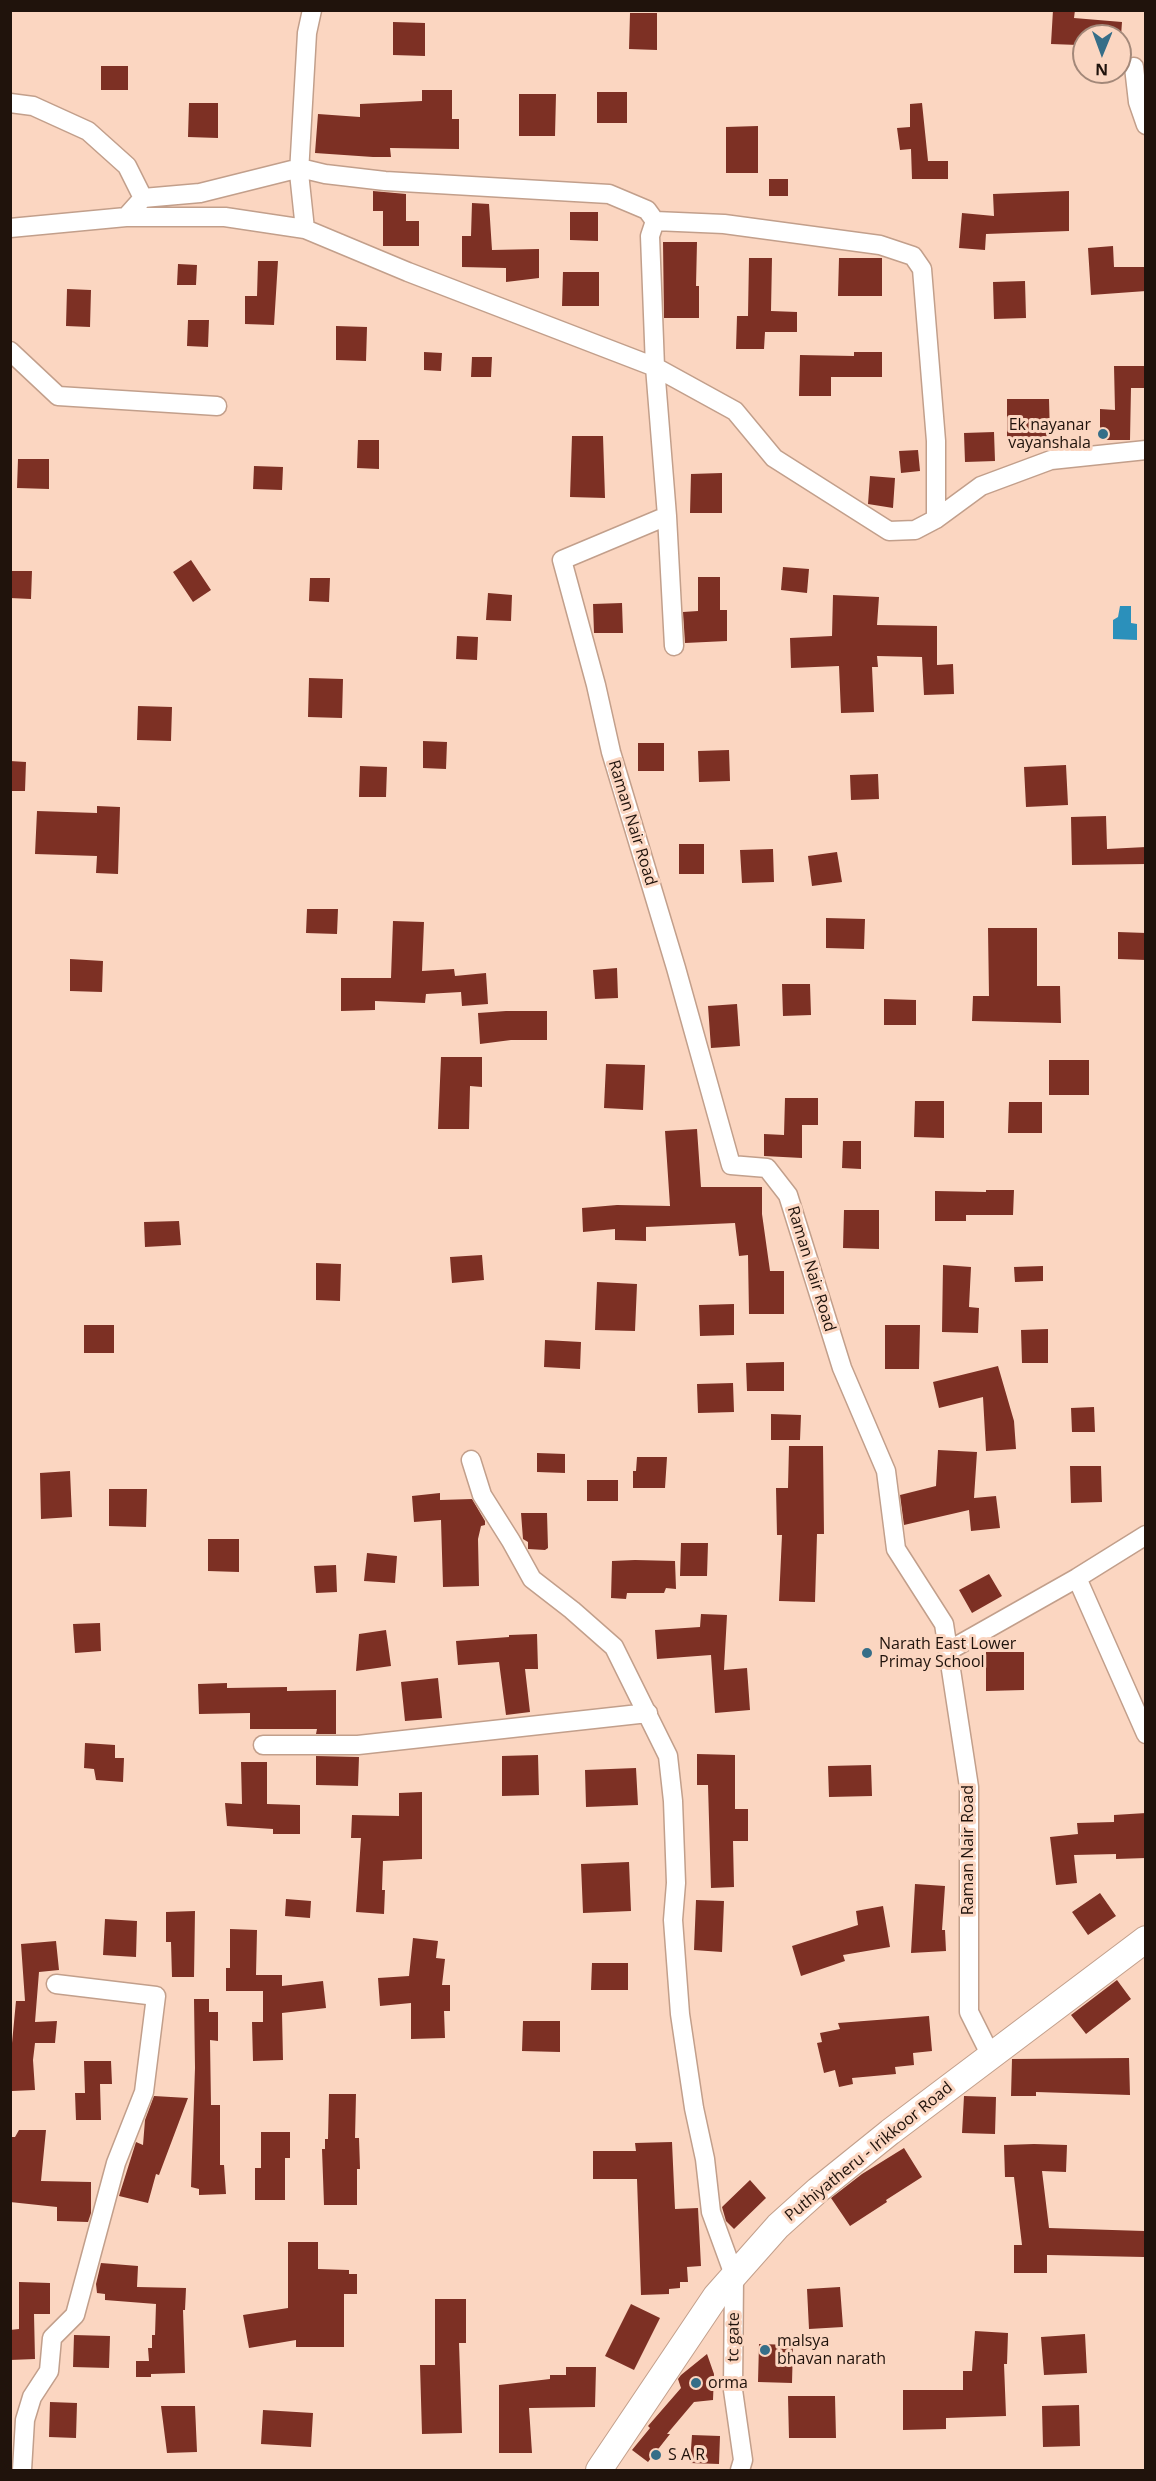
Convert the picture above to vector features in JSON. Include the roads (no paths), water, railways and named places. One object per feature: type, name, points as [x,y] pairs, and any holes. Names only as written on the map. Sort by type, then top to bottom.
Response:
[{"type":"main road","name":"Puthiyatheru - Irikkoor Road","points":[[599,2470],[709,2306],[778,2226],[818,2190],[1146,1939]]},
{"type":"street","points":[[304,230],[300,168],[307,33],[312,10]]},
{"type":"street","points":[[1134,67],[1138,102],[1146,125]]},
{"type":"street","points":[[10,104],[33,106],[88,131],[127,166],[143,198]]},
{"type":"street","points":[[126,217],[143,198],[200,193],[300,168],[325,174],[385,181],[609,194],[647,210],[655,221]]},
{"type":"street","points":[[10,228],[126,217],[225,217],[304,230],[655,367],[735,411],[774,459],[889,531],[915,530],[936,519],[981,486],[1051,460],[1146,450]]},
{"type":"street","points":[[655,221],[650,236],[655,367],[667,516],[674,646]]},
{"type":"street","points":[[655,221],[724,224],[880,245],[913,256],[922,269],[936,441],[936,519]]},
{"type":"street","points":[[11,352],[58,396],[217,406]]},
{"type":"street","name":"Raman Nair Road","points":[[667,516],[562,560],[596,685],[611,752],[676,968],[731,1165],[767,1168],[788,1196],[842,1368],[886,1471],[896,1549],[944,1624],[969,1787],[969,2012],[991,2056]]},
{"type":"street","points":[[471,1460],[482,1496],[511,1541],[532,1580],[572,1610],[614,1647],[668,1756],[676,1883],[673,1920],[680,2014],[694,2108],[705,2159],[711,2212],[734,2275]]},
{"type":"street","points":[[948,1651],[1077,1578],[1146,1535]]},
{"type":"street","points":[[1077,1578],[1146,1734]]},
{"type":"street","points":[[263,1745],[358,1745],[648,1713]]},
{"type":"street","points":[[22,2470],[25,2420],[32,2397],[49,2371],[52,2338],[75,2315],[116,2163],[144,2092],[156,1996],[56,1984]]},
{"type":"street","name":"tc gate","points":[[734,2275],[733,2390],[743,2460],[740,2470]]},
{"type":"water","points":[[1120,606],[1131,606],[1131,623],[1137,624],[1137,640],[1113,639],[1113,620],[1118,617]]},
{"type":"place","name":"Ek nayanar vayanshala","points":[[1103,434]]},
{"type":"place","name":"Narath East Lower Primay School","points":[[867,1653]]},
{"type":"place","name":"malsya bhavan narath","points":[[765,2350]]},
{"type":"place","name":"orma","points":[[696,2383]]},
{"type":"place","name":"S A R","points":[[656,2455]]}]
